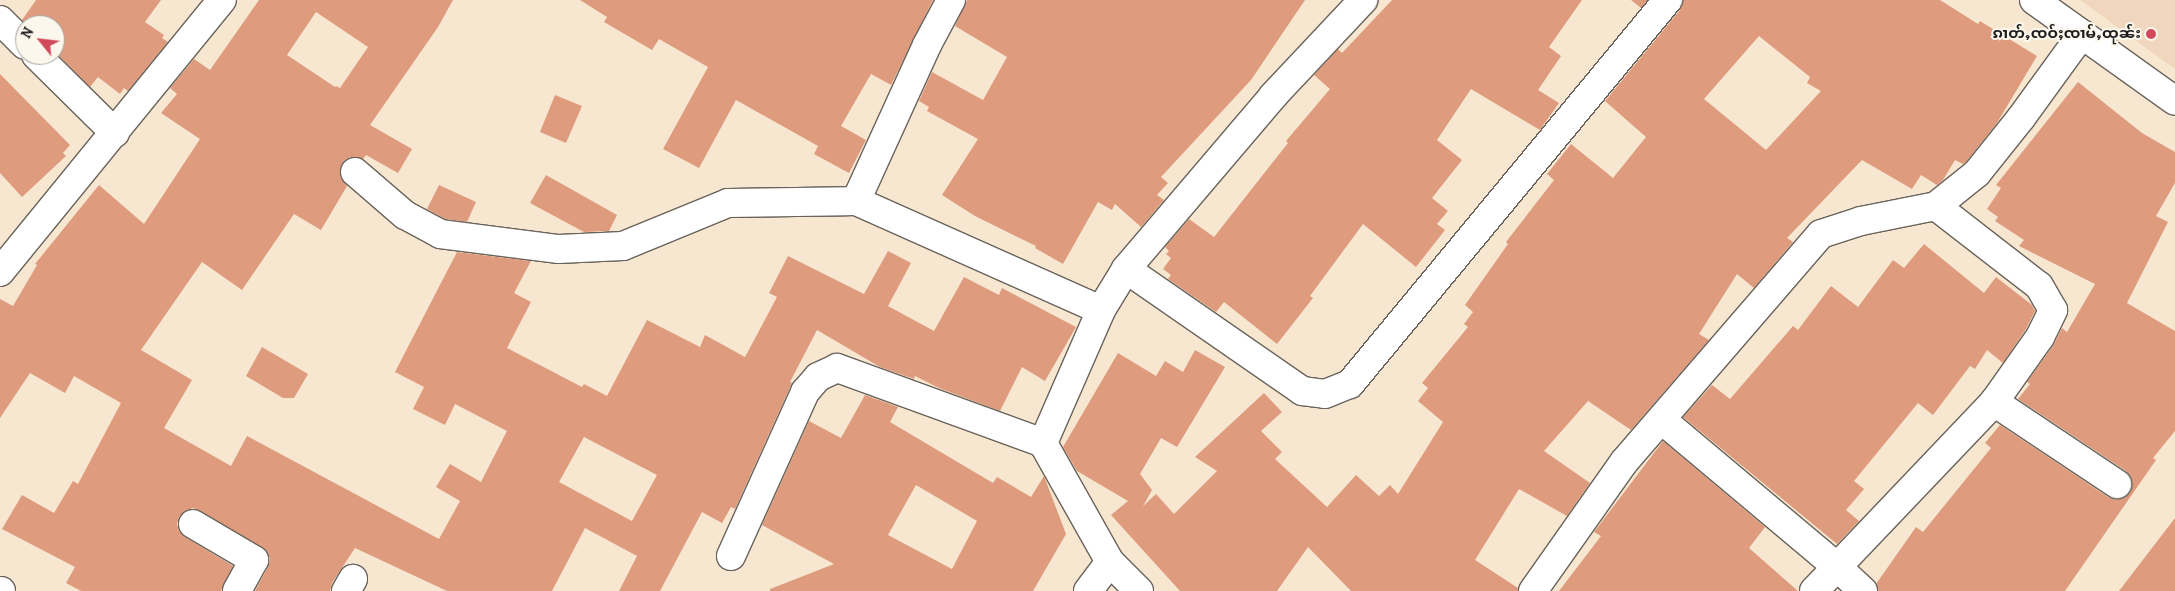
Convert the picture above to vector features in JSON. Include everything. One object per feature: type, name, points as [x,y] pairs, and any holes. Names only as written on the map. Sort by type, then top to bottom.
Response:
[{"type":"street","points":[[0,272],[222,0]]},
{"type":"street","points":[[856,202],[927,45],[951,0]]},
{"type":"street","points":[[1043,443],[1101,310],[1126,269],[1273,96],[1363,0]]},
{"type":"street","points":[[1126,269],[1302,391],[1325,394],[1350,384],[1668,0]]},
{"type":"street","points":[[2034,0],[2175,101]]},
{"type":"street","points":[[0,20],[15,34]]},
{"type":"street","points":[[1533,591],[1624,462],[1821,234],[1861,221],[1936,206],[1977,173],[2021,118],[2082,34]]},
{"type":"street","points":[[46,65],[115,133]]},
{"type":"street","points":[[355,172],[405,216],[440,234],[559,249],[623,246],[728,203],[856,202],[1101,310]]},
{"type":"street","points":[[1814,591],[1994,402],[2040,337],[2053,310],[2039,286],[2002,255],[1936,206]]},
{"type":"street","points":[[731,556],[804,392],[818,377],[837,368],[1043,443],[1110,562],[1139,591]]},
{"type":"street","points":[[1994,402],[2116,484]]},
{"type":"street","points":[[1662,420],[1864,591]]},
{"type":"street","points":[[193,524],[254,560],[237,591]]},
{"type":"street","points":[[1088,591],[1110,562]]},
{"type":"shaded area","name":"ၵၢတ်ႇၸဝ်ႈၸၢမ်ႇထုၼ်း","points":[[2080,0],[2175,0],[2175,69]]},
{"type":"building","points":[[36,0],[161,0],[145,22],[164,35],[162,38],[168,42],[128,91],[124,88],[120,94],[98,77],[90,87],[65,62],[65,15],[26,15]]},
{"type":"building","points":[[259,0],[453,0],[438,27],[370,125],[412,149],[398,173],[366,155],[363,159],[350,157],[344,161],[340,169],[340,177],[347,186],[321,230],[294,214],[242,290],[202,262],[141,350],[192,380],[164,428],[231,466],[247,436],[439,539],[460,501],[436,487],[450,464],[481,482],[507,431],[455,404],[445,425],[413,409],[424,387],[395,372],[457,252],[531,261],[514,293],[531,302],[507,348],[582,387],[584,384],[607,396],[647,320],[700,347],[705,335],[745,357],[777,297],[769,293],[788,256],[864,294],[888,251],[911,263],[888,306],[934,331],[964,277],[999,295],[1002,288],[1076,327],[1045,381],[1022,367],[1000,411],[939,388],[915,376],[914,379],[880,367],[817,330],[790,382],[792,383],[735,509],[731,507],[722,523],[702,512],[660,591],[619,591],[637,556],[585,528],[552,591],[447,591],[355,548],[332,583],[330,591],[255,591],[268,567],[270,559],[267,552],[201,511],[193,508],[185,511],[179,517],[177,524],[179,531],[185,537],[233,566],[221,591],[81,591],[66,583],[75,567],[2,529],[22,495],[54,513],[73,481],[78,484],[121,403],[74,376],[65,393],[30,373],[0,418],[0,299],[13,306],[37,265],[35,264],[99,185],[144,224],[200,139],[161,113],[177,94],[170,88],[194,59],[210,70]],"holes":[[[316,12],[368,47],[340,88],[335,87],[287,55]],[[584,437],[657,475],[632,521],[559,482]]]},
{"type":"building","points":[[580,0],[933,0],[891,85],[871,74],[841,126],[866,140],[849,173],[814,154],[818,146],[736,100],[699,168],[663,149],[708,67],[659,39],[652,50],[604,22],[607,17]]},
{"type":"building","points":[[967,0],[1305,0],[1251,80],[1161,177],[1168,183],[1157,195],[1164,200],[1141,227],[1115,204],[1112,210],[1098,202],[1063,264],[1035,248],[1036,246],[975,216],[942,195],[978,139],[927,111],[929,107],[919,101],[932,72],[983,100],[1007,57],[955,26]]},
{"type":"building","points":[[1392,0],[1582,0],[1549,47],[1561,56],[1538,90],[1559,103],[1540,130],[1471,89],[1437,140],[1462,160],[1432,198],[1448,211],[1437,224],[1445,230],[1416,267],[1363,224],[1310,296],[1313,298],[1277,344],[1224,302],[1216,312],[1168,279],[1171,275],[1163,269],[1171,258],[1166,254],[1169,251],[1165,247],[1189,219],[1214,237],[1288,143],[1286,141],[1330,89],[1314,75],[1338,49],[1342,53]]},
{"type":"building","points":[[1631,0],[1648,0],[1641,8]]},
{"type":"building","points":[[1683,0],[1940,0],[1978,24],[1980,21],[2037,56],[1997,123],[1966,162],[1963,164],[1955,160],[1943,180],[1937,185],[1921,175],[1912,189],[1862,160],[1787,238],[1793,242],[1754,288],[1737,274],[1699,334],[1709,340],[1631,430],[1588,401],[1544,451],[1590,483],[1567,516],[1519,489],[1475,560],[1518,588],[1518,591],[1351,591],[1308,547],[1277,591],[1180,591],[1111,515],[1128,501],[1077,471],[1063,447],[1118,353],[1156,376],[1165,361],[1183,372],[1195,350],[1225,367],[1177,447],[1161,438],[1140,474],[1152,490],[1143,506],[1156,494],[1174,514],[1217,471],[1195,457],[1264,393],[1282,412],[1261,431],[1282,452],[1275,459],[1327,507],[1356,475],[1379,496],[1390,485],[1398,494],[1443,422],[1418,401],[1428,388],[1422,383],[1468,327],[1464,324],[1473,312],[1465,305],[1508,244],[1506,242],[1554,180],[1547,174],[1571,144],[1613,178],[1646,137],[1605,101],[1680,10]],"holes":[[[1759,36],[1810,77],[1807,83],[1821,91],[1766,150],[1704,99]]]},
{"type":"building","points":[[0,74],[70,145],[63,153],[66,156],[22,197],[0,173]]},
{"type":"building","points":[[2078,82],[2142,133],[2175,152],[2175,183],[2156,216],[2168,222],[2127,303],[2175,331],[2175,431],[2153,458],[2156,460],[2065,591],[1878,591],[1876,584],[1916,527],[1923,532],[1991,448],[1985,443],[2000,425],[2108,497],[2116,500],[2123,498],[2130,492],[2131,478],[2126,471],[2018,399],[2030,384],[2027,382],[2053,346],[2062,328],[2067,332],[2095,284],[2019,246],[2024,240],[1995,221],[1998,217],[1987,209],[2001,188],[1996,185]]},
{"type":"building","points":[[555,95],[582,106],[566,143],[540,132]]},
{"type":"building","points":[[546,175],[617,215],[609,231],[584,232],[530,203]]},
{"type":"building","points":[[439,185],[476,202],[467,222],[445,219],[427,209]]},
{"type":"building","points":[[1924,244],[1984,293],[1996,277],[2032,305],[2035,311],[2026,329],[2003,363],[1987,350],[1975,369],[1970,366],[1933,415],[1918,403],[1854,481],[1864,489],[1846,510],[1859,521],[1837,544],[1683,417],[1712,385],[1730,399],[1793,326],[1798,330],[1831,286],[1858,307],[1893,260],[1904,268]]},
{"type":"building","points":[[262,347],[308,374],[294,398],[283,398],[246,376]]},
{"type":"building","points":[[865,395],[898,407],[890,422],[993,483],[997,477],[1031,497],[1044,476],[1066,534],[1033,591],[770,591],[770,589],[834,564],[762,525],[809,421],[841,438]],"holes":[[[916,485],[977,521],[952,569],[888,535]]]},
{"type":"building","points":[[1663,441],[1765,527],[1749,548],[1798,591],[1559,591],[1601,536],[1594,532]]},
{"type":"building","points":[[2175,518],[2175,591],[2119,591]]},
{"type":"place","name":"ၵၢတ်ႇၸဝ်ႈၸၢမ်ႇထုၼ်း","points":[[2151,34]]}]
